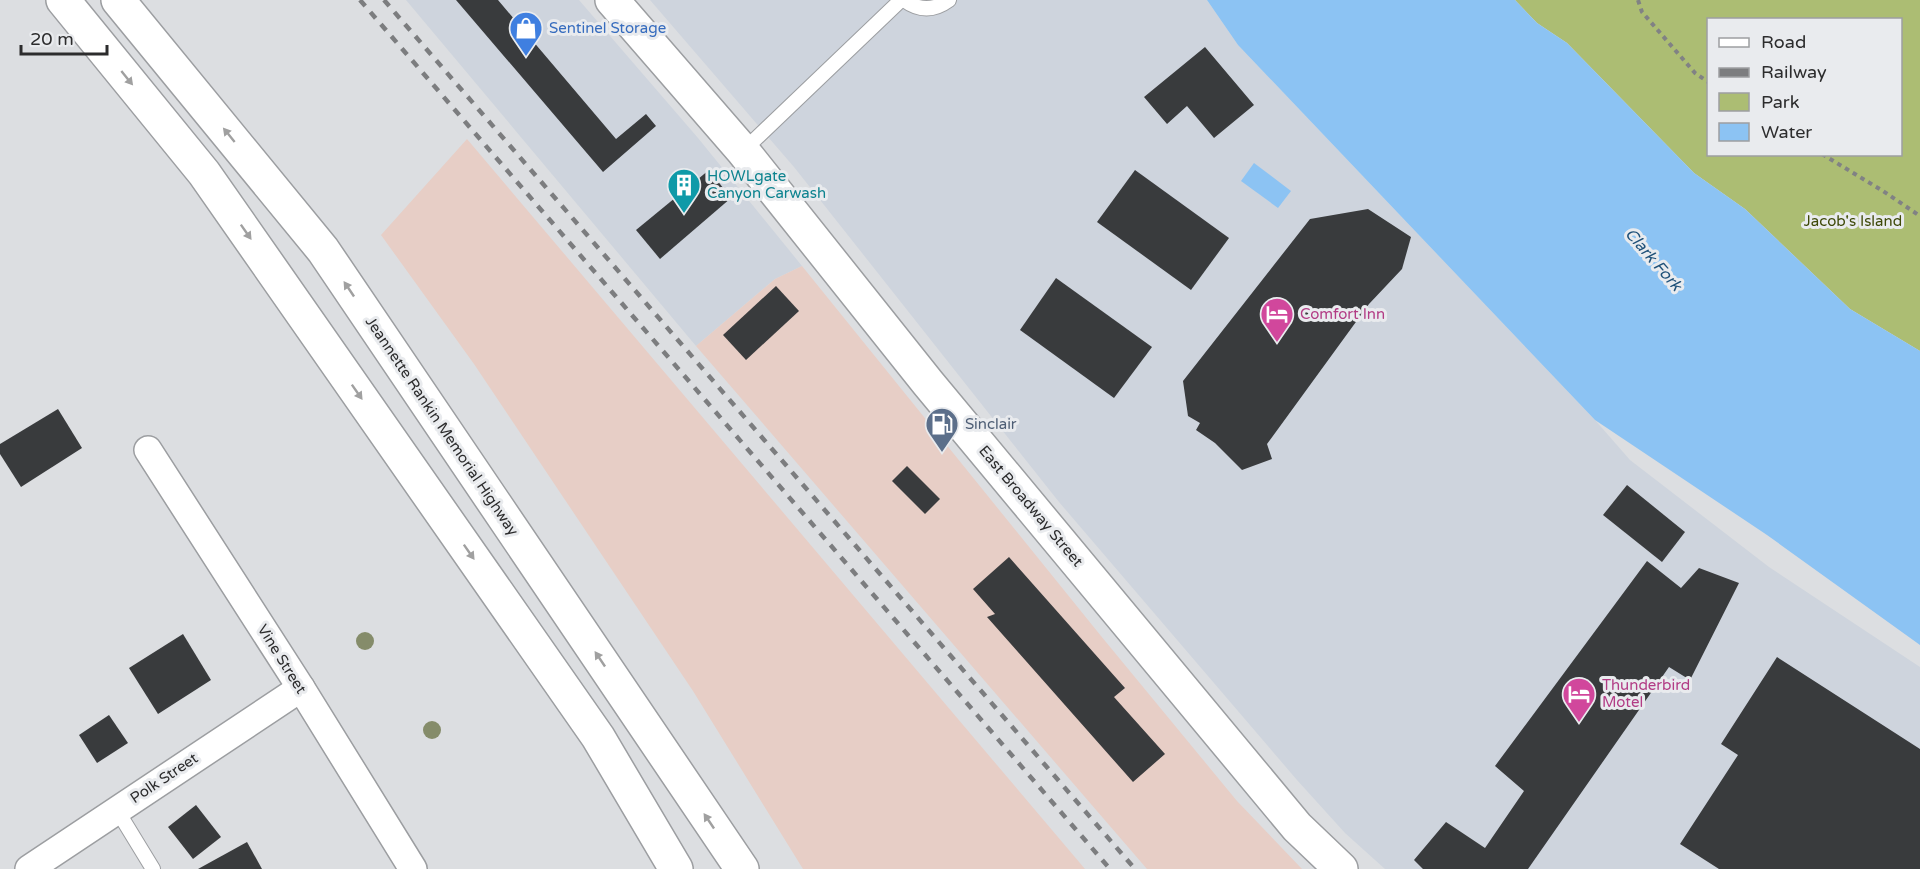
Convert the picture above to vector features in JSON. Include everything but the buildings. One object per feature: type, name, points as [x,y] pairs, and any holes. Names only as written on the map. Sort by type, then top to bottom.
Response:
[{"type":"main road","points":[[63,0],[211,182],[598,737],[676,869]]},
{"type":"main road","name":"Jeannette Rankin Memorial Highway","points":[[118,0],[323,250],[742,869]]},
{"type":"main road","name":"East Broadway Street","points":[[612,0],[743,151],[928,383],[1297,827],[1341,869]]},
{"type":"street","name":"Vine Street","points":[[148,450],[301,688],[413,869]]},
{"type":"street","name":"Polk Street","points":[[29,869],[301,688]]},
{"type":"lane","points":[[743,151],[903,0],[921,9],[932,9],[949,0]]},
{"type":"lane","points":[[117,810],[153,869]]},
{"type":"path","points":[[1638,0],[1642,12],[1695,73],[1707,81]]},
{"type":"path","points":[[1825,156],[1884,191],[1920,216]]},
{"type":"shaded area","points":[[406,0],[579,0],[698,138],[802,266],[775,279],[696,346]]},
{"type":"shaded area","points":[[650,0],[1207,0],[1238,45],[1595,420],[1630,460],[1769,567],[1920,667],[1920,869],[1385,869],[1345,833],[1297,780],[1059,502],[794,167]]},
{"type":"shaded area","points":[[467,139],[1085,869],[803,869],[693,691],[474,364],[381,235]]},
{"type":"shaded area","points":[[802,266],[1237,801],[1302,869],[1147,869],[696,346],[775,279]]},
{"type":"green space","name":"Jacob's Island","points":[[1515,0],[1920,0],[1920,351],[1850,309],[1745,209],[1694,173],[1567,43],[1537,23]]},
{"type":"water","name":"Clark Fork","points":[[1207,0],[1515,0],[1537,23],[1567,43],[1694,173],[1745,209],[1850,309],[1920,351],[1920,645],[1767,535],[1595,420],[1238,45]]},
{"type":"water","points":[[1254,163],[1291,191],[1278,208],[1241,181]]},
{"type":"railway","points":[[360,0],[1110,869]]},
{"type":"railway","points":[[384,0],[1135,869]]},
{"type":"place","name":"Sentinel Storage","points":[[526,57]]},
{"type":"place","name":"HOWLgate Canyon Carwash","points":[[684,214]]},
{"type":"place","name":"Comfort Inn","points":[[1277,343]]},
{"type":"place","name":"Sinclair","points":[[942,453]]},
{"type":"place","name":"Thunderbird Motel","points":[[1579,723]]}]
